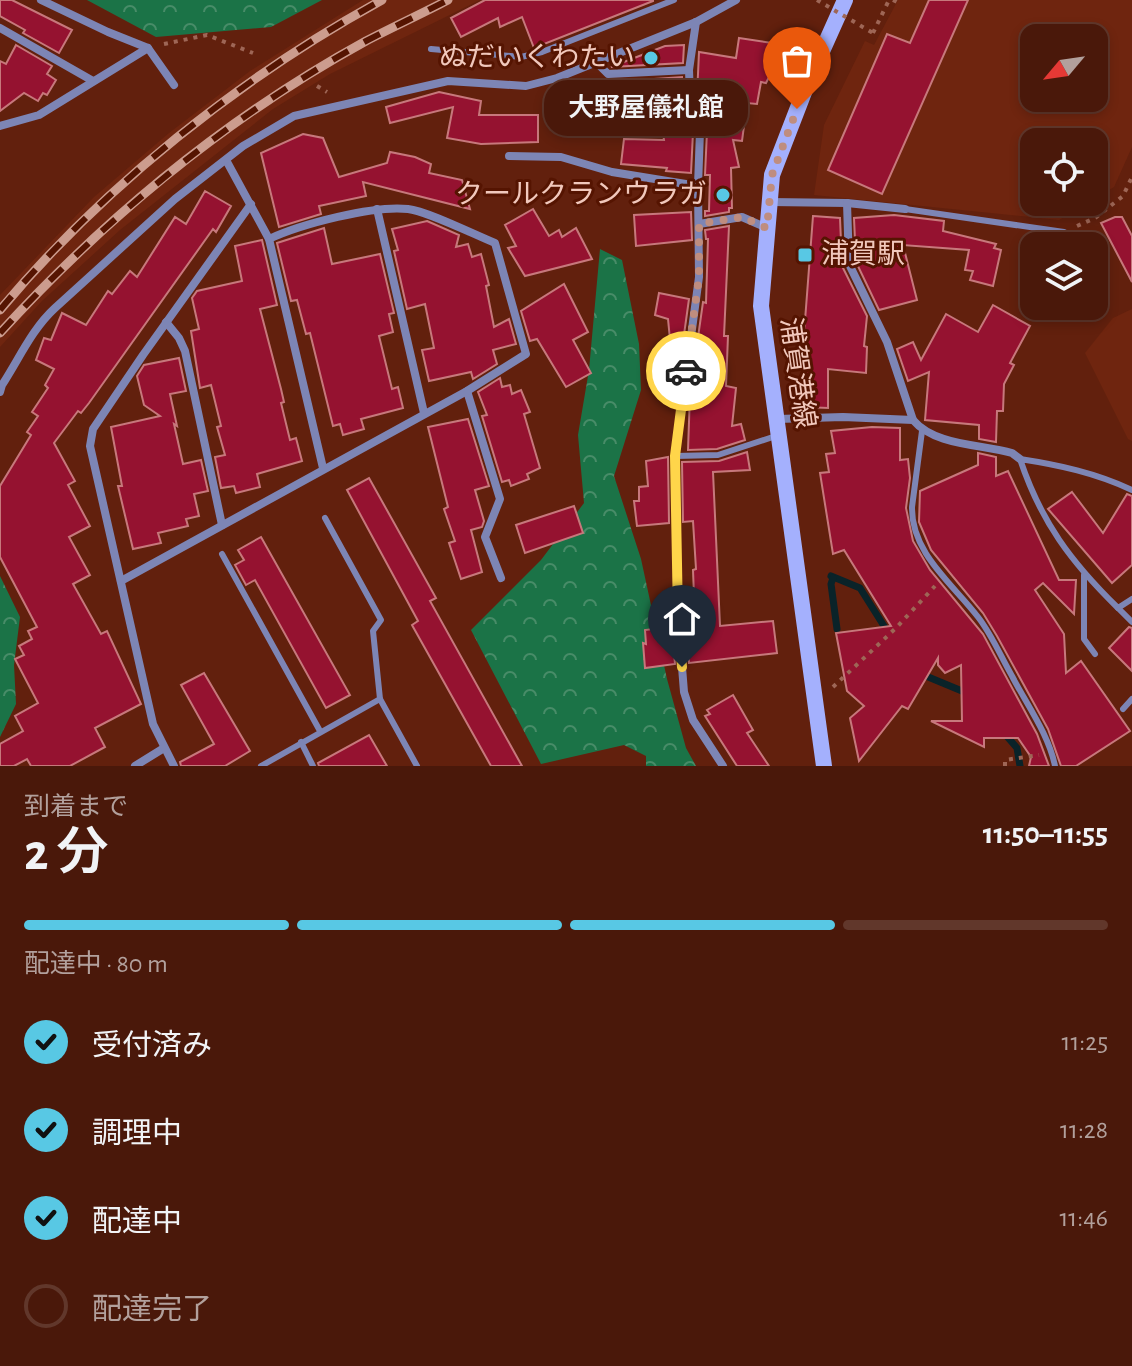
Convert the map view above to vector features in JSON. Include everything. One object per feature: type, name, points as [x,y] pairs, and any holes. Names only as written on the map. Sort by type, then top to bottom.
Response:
[{"type":"main road","name":"浦賀港線","points":[[824,766],[761,306],[772,175],[845,0]]},
{"type":"street","points":[[41,0],[148,48],[174,85]]},
{"type":"street","points":[[0,392],[39,323],[175,199],[226,160],[294,116],[448,81],[526,86],[597,63],[696,22],[736,0]]},
{"type":"street","points":[[696,22],[689,70],[690,97],[700,131],[699,277],[675,456],[678,617],[684,692],[693,720],[723,766]]},
{"type":"street","points":[[0,28],[93,81]]},
{"type":"street","points":[[0,126],[39,115],[148,48]]},
{"type":"street","points":[[597,63],[608,74],[689,70]]},
{"type":"street","points":[[509,156],[561,157],[612,172],[698,186]]},
{"type":"street","points":[[226,160],[269,239],[323,468]]},
{"type":"street","points":[[769,202],[847,203],[905,209]]},
{"type":"street","points":[[847,203],[849,264],[887,342],[913,420],[922,431],[1012,453],[1020,459]]},
{"type":"street","points":[[174,766],[153,724],[90,446],[93,429],[251,204]]},
{"type":"street","points":[[121,581],[467,391],[526,354],[495,243],[410,209],[377,209],[285,231],[269,239]]},
{"type":"street","points":[[377,209],[424,413]]},
{"type":"street","points":[[699,224],[742,217],[767,228]]},
{"type":"street","points":[[166,322],[185,351],[222,525]]},
{"type":"street","points":[[467,391],[500,499],[485,537],[501,578]]},
{"type":"street","points":[[778,427],[843,417],[913,420]]},
{"type":"street","points":[[135,766],[164,748]]},
{"type":"lane","points":[[431,49],[521,57],[542,52],[674,0]]},
{"type":"lane","points":[[905,209],[1064,232]]},
{"type":"lane","points":[[675,456],[718,455],[778,427]]},
{"type":"lane","points":[[922,431],[912,520],[918,538],[943,578],[978,616],[993,639],[1048,743],[1055,766]]},
{"type":"lane","points":[[1132,490],[1107,478],[1057,464],[1020,459],[1032,496],[1084,575],[1132,622]]},
{"type":"lane","points":[[325,518],[381,620],[373,631],[380,699],[417,766]]},
{"type":"lane","points":[[222,554],[320,731]]},
{"type":"lane","points":[[1084,575],[1084,639],[1095,654]]},
{"type":"lane","points":[[1118,608],[1132,599]]},
{"type":"lane","points":[[261,766],[380,699]]},
{"type":"lane","points":[[1123,709],[1132,699]]},
{"type":"lane","points":[[301,742],[313,766]]},
{"type":"path","points":[[817,0],[873,33],[893,1]]},
{"type":"path","points":[[148,48],[207,35],[253,53]]},
{"type":"path","points":[[1064,232],[1095,218],[1123,196],[1132,180]]},
{"type":"path","points":[[817,702],[896,628],[943,578]]},
{"type":"path","points":[[1005,763],[1027,757]]},
{"type":"shaded area","points":[[363,0],[480,0],[330,74],[273,109],[120,230],[42,301],[0,347],[0,295],[94,197],[169,133],[250,71]]},
{"type":"shaded area","points":[[898,0],[1132,0],[1132,147],[1114,187],[1108,191],[1108,128],[1020,128],[1020,216],[1066,216],[1059,220],[814,195],[824,125],[865,41],[874,45]]},
{"type":"shaded area","points":[[1132,309],[1132,441],[1128,439],[1085,353],[1113,318]]},
{"type":"green space","points":[[87,0],[322,0],[271,27],[156,37]]},
{"type":"green space","points":[[600,249],[622,260],[639,344],[641,390],[614,476],[641,559],[667,679],[686,748],[696,766],[646,766],[646,756],[624,745],[541,764],[471,630],[541,560],[584,503],[578,435],[589,370]]},
{"type":"green space","points":[[0,576],[20,617],[14,665],[16,704],[0,737]]},
{"type":"building","points":[[0,0],[12,0],[72,30],[59,53],[0,16]]},
{"type":"building","points":[[485,0],[653,1],[534,48],[522,17],[500,27],[498,18],[461,37],[451,18]]},
{"type":"building","points":[[929,0],[968,0],[882,194],[828,170],[887,34],[910,43]]},
{"type":"building","points":[[739,38],[785,45],[766,83],[761,82],[757,104],[747,103],[742,141],[733,140],[739,167],[731,168],[732,208],[729,212],[705,216],[705,211],[709,211],[710,175],[705,175],[707,131],[697,96],[699,52],[736,58]]},
{"type":"building","points":[[16,45],[52,66],[47,74],[56,80],[47,95],[43,93],[38,101],[24,93],[0,111],[0,61],[6,64]]},
{"type":"building","points":[[684,45],[683,63],[611,67],[665,46]]},
{"type":"building","points":[[682,77],[683,99],[693,132],[691,173],[621,164],[624,139],[664,140],[655,79]]},
{"type":"building","points":[[439,92],[481,101],[479,115],[538,115],[538,142],[481,144],[447,138],[453,107],[390,123],[386,107]]},
{"type":"building","points":[[303,134],[323,138],[339,177],[387,163],[390,152],[431,164],[429,173],[462,180],[470,209],[363,182],[366,196],[319,206],[321,214],[279,227],[261,153]]},
{"type":"building","points":[[205,191],[231,206],[216,232],[213,229],[89,403],[81,413],[78,411],[54,443],[75,481],[68,485],[90,526],[69,537],[90,575],[73,584],[101,634],[107,631],[141,704],[95,728],[105,747],[70,766],[31,766],[27,759],[14,766],[0,766],[0,744],[23,731],[15,716],[38,703],[15,659],[24,655],[19,646],[32,639],[28,631],[37,627],[0,557],[0,486],[31,435],[27,432],[38,416],[32,412],[48,388],[45,385],[54,369],[36,360],[44,338],[51,340],[62,313],[86,325],[108,291],[112,294],[130,271],[137,277],[175,217],[186,224]]},
{"type":"building","points":[[533,209],[549,236],[559,230],[562,237],[576,228],[592,259],[525,276],[508,248],[516,246],[505,225]]},
{"type":"building","points":[[691,212],[692,240],[636,246],[634,215]]},
{"type":"building","points":[[894,215],[944,221],[943,231],[996,244],[994,248],[1001,250],[993,286],[970,280],[973,271],[965,270],[969,250],[903,245],[917,300],[879,310],[856,262],[854,218]]},
{"type":"building","points":[[813,216],[840,218],[842,266],[867,316],[864,346],[867,347],[866,373],[828,369],[828,408],[805,407],[807,374],[802,373],[806,360],[802,360]]},
{"type":"building","points":[[1122,217],[1132,236],[1132,282],[1108,232],[1101,223]]},
{"type":"building","points":[[427,221],[459,235],[456,247],[468,244],[472,257],[481,254],[489,285],[486,286],[494,327],[509,319],[516,344],[493,350],[497,364],[473,379],[471,372],[429,381],[422,350],[434,348],[425,304],[407,309],[392,229]]},
{"type":"building","points":[[729,226],[724,336],[728,336],[726,386],[736,388],[732,426],[741,424],[745,440],[717,449],[688,450],[690,394],[703,302],[706,303],[708,239],[705,230]]},
{"type":"building","points":[[324,228],[332,264],[380,254],[394,313],[389,314],[393,332],[379,336],[392,389],[398,387],[403,408],[361,419],[364,429],[343,435],[340,424],[333,426],[310,333],[306,334],[297,300],[291,301],[277,243]]},
{"type":"building","points":[[262,240],[277,305],[260,309],[284,402],[281,403],[290,440],[296,438],[302,461],[257,474],[260,487],[236,493],[234,486],[221,488],[215,457],[225,455],[217,427],[221,426],[211,385],[200,388],[191,331],[199,329],[192,298],[197,291],[242,281],[235,246]]},
{"type":"building","points":[[564,284],[588,332],[573,340],[591,373],[566,387],[537,339],[530,341],[521,311]]},
{"type":"building","points":[[659,293],[689,299],[682,349],[671,350],[668,319],[655,315]]},
{"type":"building","points":[[993,305],[1030,326],[1010,363],[1014,365],[1004,384],[1003,411],[997,411],[996,442],[979,439],[979,425],[925,420],[929,372],[908,381],[897,349],[913,342],[921,360],[946,314],[978,332]]},
{"type":"building","points":[[179,358],[186,391],[170,394],[177,426],[174,424],[183,464],[201,460],[208,491],[194,494],[199,516],[186,519],[188,526],[158,533],[161,543],[133,549],[118,486],[122,486],[111,427],[160,416],[144,405],[137,376],[144,365]]},
{"type":"building","points":[[500,378],[502,387],[510,385],[512,394],[521,390],[530,412],[524,414],[540,468],[527,474],[529,479],[511,486],[509,480],[502,482],[482,416],[487,415],[478,392]]},
{"type":"building","points":[[468,419],[489,486],[475,490],[484,521],[482,527],[471,530],[482,572],[461,579],[449,543],[455,541],[444,509],[448,507],[428,427]]},
{"type":"building","points":[[900,428],[900,460],[908,459],[910,478],[906,508],[913,541],[930,570],[983,634],[1037,734],[1049,766],[1029,766],[1031,757],[1018,738],[984,738],[984,747],[931,721],[962,721],[961,665],[945,673],[938,665],[938,658],[908,709],[902,706],[859,761],[850,718],[864,706],[847,691],[836,633],[891,626],[844,550],[833,554],[820,473],[829,472],[826,454],[835,453],[831,431]]},
{"type":"building","points":[[747,452],[750,470],[713,472],[720,626],[773,621],[777,653],[689,663],[685,621],[695,622],[693,570],[696,569],[693,521],[683,522],[682,462],[719,461]]},
{"type":"building","points":[[978,453],[996,457],[996,476],[1008,471],[1059,580],[1076,580],[1074,614],[1043,583],[1035,590],[1064,634],[1066,673],[1081,661],[1130,731],[1076,766],[1061,766],[1048,729],[997,636],[983,613],[931,550],[919,522],[920,491],[978,465]]},
{"type":"building","points":[[668,457],[669,523],[637,526],[634,501],[639,501],[639,487],[648,486],[646,461]]},
{"type":"building","points":[[369,478],[436,598],[430,601],[522,766],[491,766],[412,625],[418,621],[347,490]]},
{"type":"building","points":[[1072,492],[1103,533],[1127,494],[1132,496],[1132,565],[1112,583],[1048,509]]},
{"type":"building","points":[[574,506],[583,533],[525,553],[516,525]]},
{"type":"building","points":[[261,537],[350,695],[326,708],[255,580],[246,585],[235,565],[244,560],[238,550]]},
{"type":"building","points":[[662,616],[671,618],[675,664],[645,668],[645,630],[660,628]]},
{"type":"building","points":[[1129,627],[1132,628],[1132,671],[1109,648]]},
{"type":"building","points":[[204,673],[250,751],[225,766],[181,766],[180,762],[214,744],[181,685]]},
{"type":"building","points":[[733,695],[753,730],[747,733],[769,766],[737,766],[705,716],[710,714],[707,710]]},
{"type":"building","points":[[369,735],[387,766],[319,766],[318,763]]},
{"type":"waterway","points":[[831,576],[860,588],[889,634]]},
{"type":"waterway","points":[[833,578],[831,584],[837,629]]},
{"type":"waterway","points":[[921,674],[968,696]]},
{"type":"waterway","points":[[1004,733],[1017,748],[1020,766]]},
{"type":"railway","points":[[0,310],[83,220],[177,138],[277,64],[382,0]]},
{"type":"railway","points":[[0,333],[82,249],[218,136],[315,70],[448,0]]},
{"type":"way so far","points":[[686,371],[699,277],[699,224],[742,217],[767,228],[772,175],[797,109]]},
{"type":"place","name":"ぬだいくわたい","points":[[651,58]]},
{"type":"place","name":"大野屋儀礼館","points":[[797,109]]},
{"type":"place","name":"クールクランウラガ","points":[[723,195]]},
{"type":"place","name":"浦賀駅","points":[[805,255]]},
{"type":"route","points":[[682,667],[675,456],[686,371]]}]
